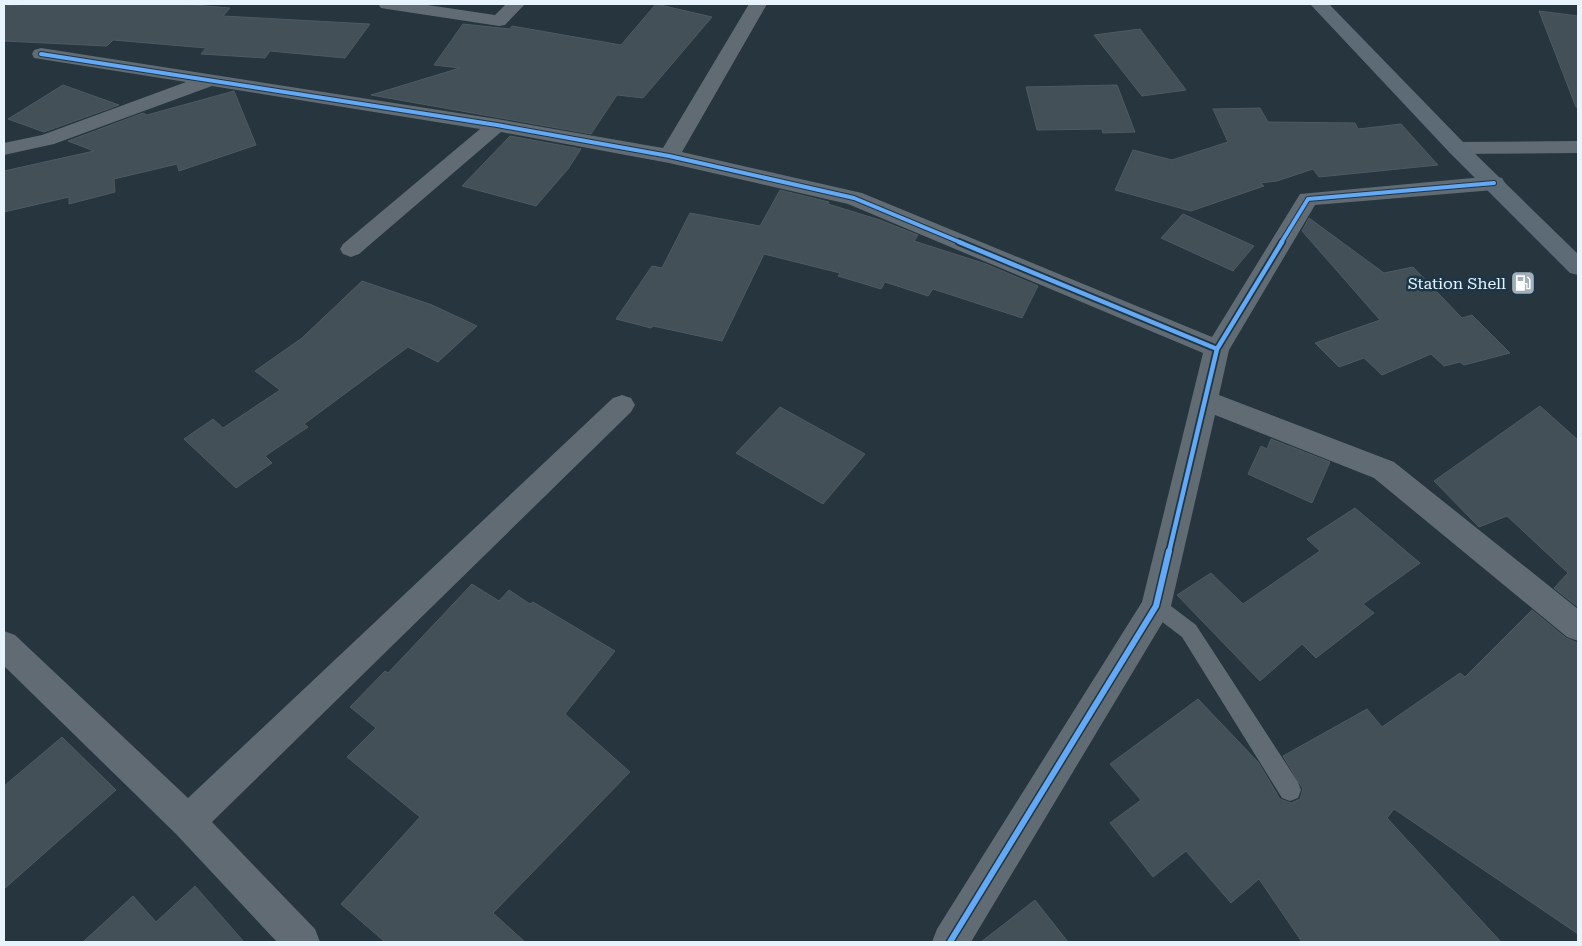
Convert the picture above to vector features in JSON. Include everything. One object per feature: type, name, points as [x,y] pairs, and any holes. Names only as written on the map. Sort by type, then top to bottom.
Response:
[{"type":"main road","points":[[1319,4],[1457,148],[1578,267]]},
{"type":"street","points":[[387,4],[499,21],[516,4]]},
{"type":"street","points":[[670,156],[758,4]]},
{"type":"street","points":[[41,54],[498,125],[670,156],[854,198],[1216,349]]},
{"type":"street","points":[[4,149],[47,140],[209,80]]},
{"type":"street","points":[[351,249],[498,125]]},
{"type":"street","points":[[1457,148],[1578,146]]},
{"type":"street","points":[[950,942],[1156,606],[1216,349],[1308,199],[1494,183]]},
{"type":"street","points":[[1204,400],[1384,470],[1578,627]]},
{"type":"street","points":[[188,822],[622,405]]},
{"type":"street","points":[[4,645],[188,822],[302,942]]},
{"type":"lane","points":[[1156,606],[1189,631],[1290,790]]},
{"type":"building","points":[[30,4],[181,4],[230,8],[223,16],[370,24],[345,58],[270,51],[265,58],[201,54],[206,48],[113,40],[107,46],[4,41],[4,6]]},
{"type":"building","points":[[656,4],[712,17],[643,98],[617,95],[591,134],[371,95],[460,68],[434,65],[463,24],[510,29],[512,26],[621,45]]},
{"type":"building","points":[[1539,11],[1578,16],[1578,107],[1576,107]]},
{"type":"building","points":[[1140,29],[1186,90],[1142,96],[1094,35]]},
{"type":"building","points":[[63,85],[119,105],[44,132],[8,119]]},
{"type":"building","points":[[1117,85],[1135,132],[1103,133],[1102,129],[1037,130],[1026,87]]},
{"type":"building","points":[[234,91],[256,145],[179,171],[177,164],[114,179],[115,192],[69,204],[69,197],[4,212],[4,171],[94,151],[68,141],[143,113],[147,115]]},
{"type":"building","points":[[1260,108],[1268,122],[1355,123],[1358,129],[1401,124],[1438,165],[1319,177],[1313,169],[1277,181],[1260,183],[1264,186],[1191,211],[1115,190],[1133,150],[1172,160],[1228,142],[1213,109]]},
{"type":"building","points":[[510,136],[581,149],[568,169],[536,206],[462,186]]},
{"type":"building","points":[[780,190],[829,202],[828,204],[880,220],[918,235],[914,241],[986,264],[1038,286],[1022,318],[933,289],[928,296],[885,282],[881,289],[838,276],[840,273],[764,254],[722,341],[653,326],[651,328],[616,319],[652,266],[662,268],[690,213],[760,226]]},
{"type":"building","points":[[1183,214],[1254,246],[1233,271],[1161,238]]},
{"type":"building","points":[[1309,218],[1384,273],[1413,267],[1462,318],[1472,315],[1510,353],[1464,365],[1460,362],[1444,366],[1431,354],[1382,375],[1364,358],[1339,367],[1315,343],[1380,320],[1302,231]]},
{"type":"building","points":[[362,281],[432,305],[477,326],[438,362],[408,347],[304,424],[308,427],[265,456],[272,463],[236,488],[184,439],[213,419],[223,428],[280,390],[255,371],[302,338]]},
{"type":"building","points":[[1540,406],[1578,440],[1578,607],[1554,588],[1568,573],[1507,516],[1479,527],[1434,481]]},
{"type":"building","points":[[780,407],[865,454],[823,504],[736,453]]},
{"type":"building","points":[[1271,439],[1330,462],[1312,503],[1248,474],[1261,446],[1267,449]]},
{"type":"building","points":[[1355,508],[1420,563],[1363,604],[1374,613],[1316,658],[1302,644],[1260,681],[1177,595],[1211,573],[1243,604],[1320,551],[1307,539]]},
{"type":"building","points":[[472,584],[499,601],[509,590],[530,604],[533,602],[615,651],[565,714],[630,772],[493,913],[525,942],[385,942],[341,904],[420,817],[347,757],[376,728],[350,707],[385,671],[388,673]]},
{"type":"building","points":[[1532,610],[1566,638],[1578,643],[1578,934],[1394,809],[1387,818],[1501,942],[1302,942],[1259,879],[1231,903],[1186,851],[1153,877],[1110,823],[1141,800],[1110,764],[1198,699],[1258,762],[1280,799],[1291,803],[1300,799],[1303,789],[1283,756],[1367,709],[1382,727],[1460,673],[1465,677]]},
{"type":"building","points":[[62,737],[116,790],[4,889],[4,786]]},
{"type":"building","points":[[195,886],[244,942],[83,942],[133,896],[156,922]]},
{"type":"building","points":[[1035,900],[1068,942],[981,942]]},
{"type":"cycle path","points":[[41,54],[497,125],[669,156],[854,198],[1217,349]]},
{"type":"cycle path","points":[[950,942],[1156,606],[1217,349],[1308,199],[1494,183]]},
{"type":"place","name":"Station Shell","points":[[1523,283]]}]
